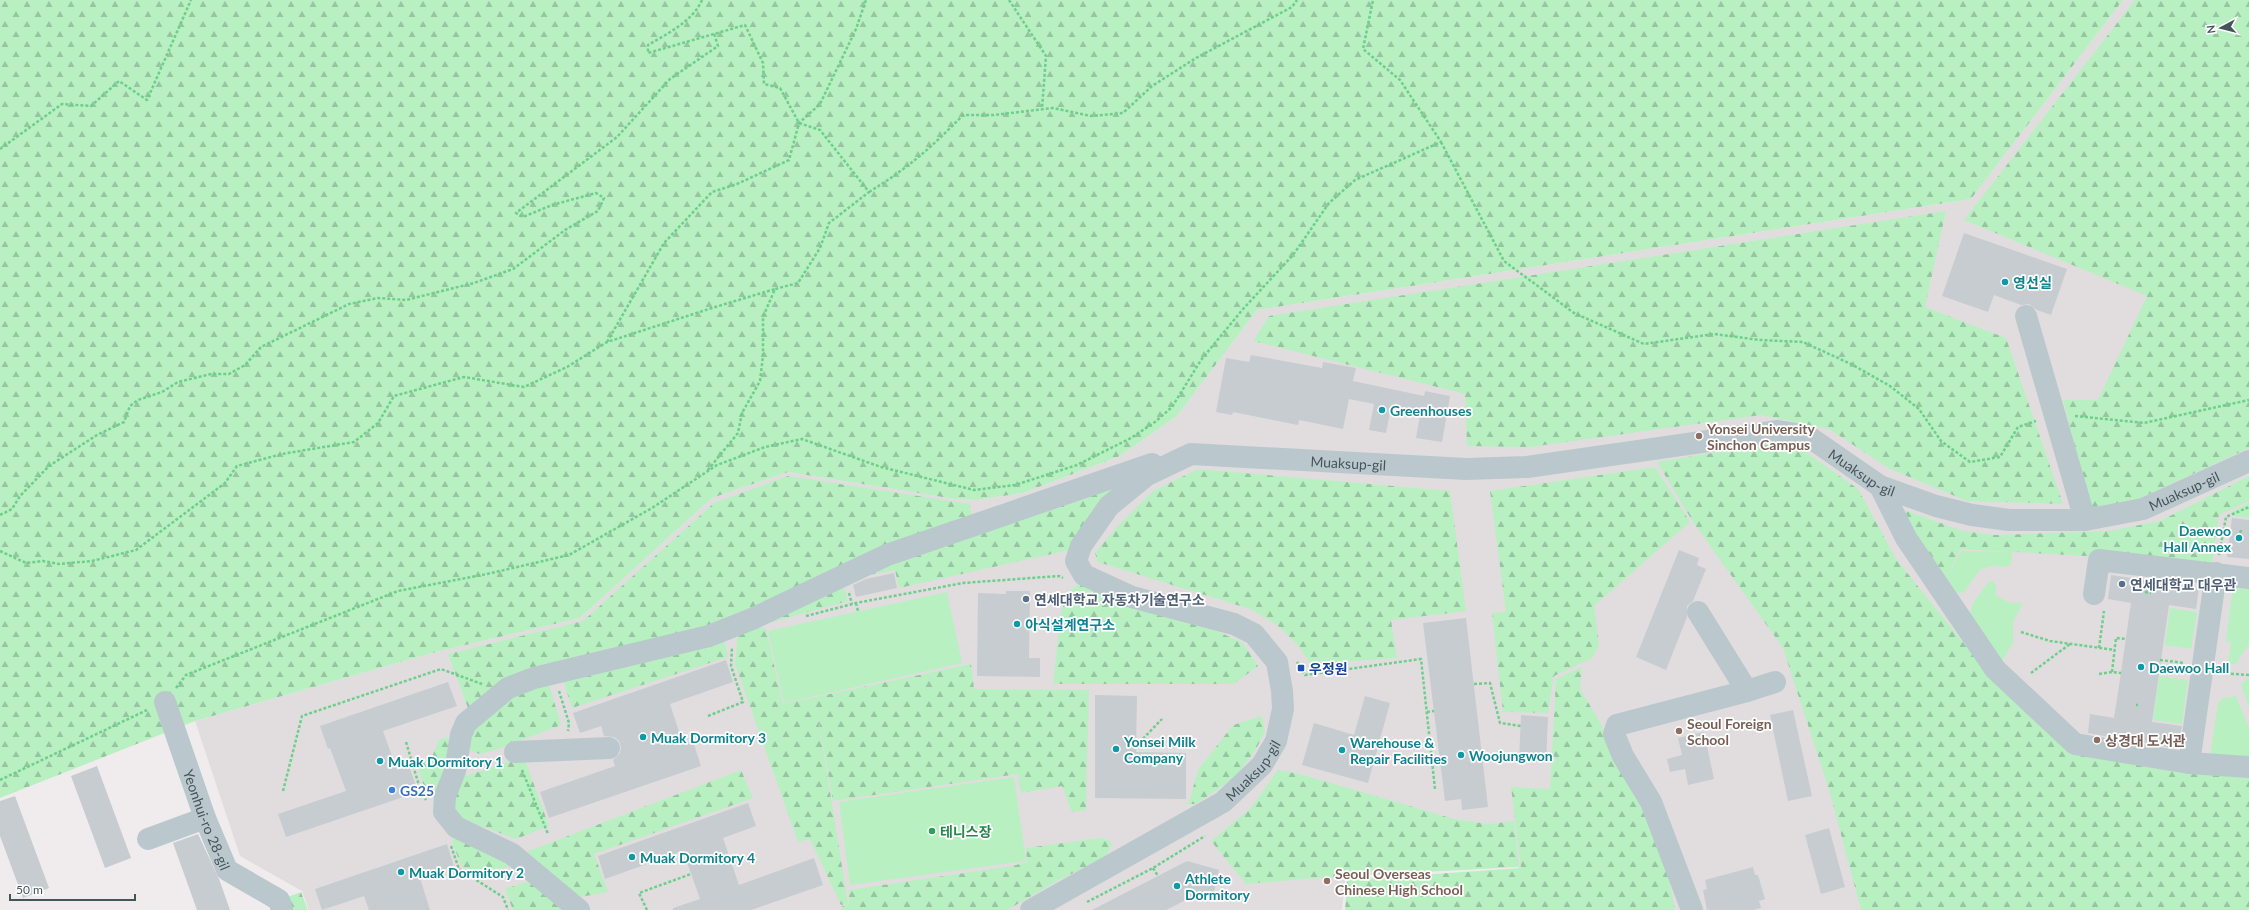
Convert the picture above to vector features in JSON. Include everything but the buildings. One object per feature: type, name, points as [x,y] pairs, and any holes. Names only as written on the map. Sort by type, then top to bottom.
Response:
[{"type":"street","points":[[2026,316],[2084,520]]},
{"type":"street","name":"Muaksup-gil","points":[[1031,910],[1223,802],[1262,765],[1276,741],[1280,726],[1282,691],[1277,662],[1254,634],[1234,624],[1132,597],[1084,576],[1078,568],[1076,561],[1077,553],[1109,506],[1147,475],[1191,454],[1466,469],[1527,467],[1778,431],[1803,435],[1812,439],[1880,486],[1936,506],[1972,515],[2009,520],[2084,520],[2143,509],[2249,461]]},
{"type":"street","points":[[579,910],[512,854],[456,828],[444,812],[445,796],[455,771],[461,735],[466,723],[508,688],[544,676],[709,636],[734,626],[887,555],[1154,464],[1156,470]]},
{"type":"street","points":[[1880,486],[1906,538],[1995,669],[2075,744],[2188,763],[2249,767]]},
{"type":"street","points":[[2099,601],[2099,560],[2249,578]]},
{"type":"street","points":[[2188,763],[2210,669],[2216,573]]},
{"type":"street","points":[[1698,612],[1747,691]]},
{"type":"street","points":[[1692,910],[1650,802],[1623,756],[1614,734],[1617,725],[1747,691],[1775,682]]},
{"type":"street","name":"Yeonhui-ro 28-gil","points":[[165,702],[205,818],[228,870],[279,900],[282,910]]},
{"type":"street","points":[[515,752],[609,748]]},
{"type":"street","points":[[148,838],[205,818]]},
{"type":"path","points":[[0,149],[62,104],[91,106],[119,81],[147,100],[191,0]]},
{"type":"path","points":[[702,0],[700,6],[685,21],[648,45],[648,53],[745,25],[763,63],[764,84],[780,88],[799,123],[820,130],[869,192]]},
{"type":"path","points":[[607,342],[664,243],[712,192],[737,184],[789,160],[799,123],[820,104],[856,29],[866,0]]},
{"type":"path","points":[[1009,0],[1046,56],[1042,109]]},
{"type":"path","points":[[0,551],[26,563],[43,561],[59,564],[92,561],[136,550],[225,483],[237,466],[282,454],[354,442],[378,423],[394,396],[464,377],[524,387],[567,367],[607,342],[712,308],[798,283],[820,248],[828,223],[869,192],[902,172],[932,148],[963,115],[994,115],[1053,108],[1091,116],[1123,113],[1152,86],[1196,58],[1292,7],[1297,0]]},
{"type":"path","points":[[1372,0],[1363,49],[1400,80],[1441,142],[1504,261],[1581,316],[1644,344],[1714,334],[1760,340],[1803,342],[1851,364],[1890,386],[1919,409],[1941,441],[1970,462],[2000,457],[2018,427],[2054,416],[2084,415],[2144,423],[2249,400]]},
{"type":"path","points":[[0,514],[12,509],[20,496],[49,466],[97,435],[124,422],[130,406],[138,400],[162,392],[178,382],[211,374],[229,374],[245,365],[261,347],[349,304],[378,298],[406,300],[474,284],[513,269],[565,230],[598,211],[604,198],[596,193],[552,205],[523,217],[516,213],[617,138],[670,79],[718,46],[714,33]]},
{"type":"path","points":[[0,780],[119,722],[165,702],[186,675],[398,591],[487,574],[569,555],[652,508],[717,465],[765,447],[802,440],[881,467],[974,490],[1015,485],[1076,465],[1131,438],[1155,422],[1172,407],[1200,360],[1243,309],[1293,255],[1329,203],[1355,180],[1441,142]]},
{"type":"path","points":[[705,473],[738,433],[742,413],[760,381],[763,356],[763,317],[775,290]]},
{"type":"path","points":[[2216,573],[2226,517],[2249,507]]},
{"type":"path","points":[[2236,536],[2242,530]]},
{"type":"path","points":[[799,618],[856,603],[962,583],[1059,576],[1066,579]]},
{"type":"path","points":[[2145,592],[2151,593]]},
{"type":"path","points":[[2098,648],[2099,601]]},
{"type":"path","points":[[856,603],[858,611]]},
{"type":"path","points":[[708,716],[743,702],[731,666],[734,626]]},
{"type":"path","points":[[2021,632],[2050,641],[2115,650]]},
{"type":"path","points":[[2112,672],[2116,638],[2126,639]]},
{"type":"path","points":[[2031,673],[2071,644]]},
{"type":"path","points":[[1305,675],[1421,659],[1435,789]]},
{"type":"path","points":[[2160,660],[2249,675]]},
{"type":"path","points":[[283,790],[302,716],[441,669],[503,692]]},
{"type":"path","points":[[2099,674],[2112,672],[2121,673]]},
{"type":"path","points":[[544,676],[569,723]]},
{"type":"path","points":[[1474,684],[1490,683],[1500,723],[1521,726]]},
{"type":"path","points":[[1426,712],[1434,711]]},
{"type":"path","points":[[1136,746],[1162,719]]},
{"type":"path","points":[[406,742],[421,792]]},
{"type":"path","points":[[528,785],[548,834]]},
{"type":"path","points":[[449,840],[459,869],[503,897],[508,908]]},
{"type":"path","points":[[1086,903],[1175,856]]},
{"type":"path","points":[[1153,868],[1158,876]]},
{"type":"path","points":[[647,910],[639,893],[691,874]]},
{"type":"shaded area","name":"Yonsei University Sinchon Campus","points":[[2123,0],[2249,0],[2249,910],[1536,910],[1507,841],[1346,872],[1342,910],[309,910],[302,891],[240,856],[195,721],[436,652],[580,618],[712,498],[788,472],[955,499],[976,500],[1023,493],[1120,456],[1177,416],[1257,310],[1971,199]]},
{"type":"green space","points":[[0,0],[2123,0],[1971,199],[1257,310],[1177,416],[1120,456],[1023,493],[976,500],[955,499],[788,472],[712,498],[580,618],[436,652],[195,721],[0,798]]},
{"type":"green space","points":[[2135,0],[2249,0],[2249,448],[2125,505],[2090,507],[2063,400],[2098,400],[2147,296],[1964,220]]},
{"type":"green space","points":[[1946,211],[1925,307],[2006,338],[2063,504],[1967,501],[1890,469],[1829,429],[1761,415],[1530,447],[1467,446],[1465,394],[1253,341],[1269,316]]},
{"type":"green space","points":[[1762,445],[1780,445],[1803,450],[1858,489],[1896,559],[1985,670],[2071,752],[2249,777],[2249,910],[1861,910],[1830,793],[1783,648],[1693,522],[1657,462]]},
{"type":"green space","points":[[1655,467],[1690,522],[1594,606],[1599,646],[1592,658],[1554,676],[1548,713],[1503,712],[1492,613],[1506,612],[1490,491]]},
{"type":"green space","points":[[1198,469],[1450,491],[1466,611],[1391,620],[1397,658],[1311,664],[1295,642],[1277,625],[1250,609],[1098,562],[1095,553],[1118,526],[1153,491]]},
{"type":"green space","points":[[788,476],[970,504],[972,522],[708,632],[560,667],[471,716],[448,654],[583,621],[714,503]]},
{"type":"green space","points":[[2249,476],[2249,501],[2219,515],[2212,563],[1960,549],[1947,577],[1942,582],[1902,514],[1907,511],[1963,531],[1995,535],[2109,531],[2160,521]]},
{"type":"green space","points":[[1122,480],[1070,550],[899,588],[895,570],[848,579]]},
{"type":"green space","points":[[2249,503],[2249,518],[2233,516],[2233,511]]},
{"type":"green space","points":[[1961,551],[2012,552],[2011,565],[2000,567],[1995,565],[1980,570],[1964,592],[1956,594],[1943,584]]},
{"type":"green space","points":[[842,579],[848,601],[769,623]]},
{"type":"green space","points":[[1990,581],[1993,581],[1996,586],[1996,595],[2012,603],[2023,603],[2013,622],[2013,642],[2002,662],[1977,629],[1971,615],[1971,609],[1974,602]]},
{"type":"green space","points":[[1080,583],[1208,627],[1243,643],[1258,666],[1234,684],[1053,684],[1061,612],[1069,592]]},
{"type":"green space","points":[[2233,587],[2249,589],[2249,644],[2235,665],[2228,663],[2231,642],[2226,641]]},
{"type":"green space","points":[[947,592],[962,663],[784,703],[768,631]]},
{"type":"green space","points":[[2170,608],[2197,612],[2191,649],[2165,645]]},
{"type":"green space","points":[[752,622],[766,629],[783,704],[971,664],[974,689],[1089,690],[1086,810],[1072,812],[1062,786],[1021,793],[1018,774],[833,801],[815,699],[848,904],[841,905],[810,839],[798,842],[735,664],[738,629]]},
{"type":"green space","points":[[724,639],[728,657],[572,708],[563,680]]},
{"type":"green space","points":[[1582,667],[1580,689],[1600,722],[1613,757],[1641,807],[1667,868],[1675,910],[1345,910],[1347,880],[1521,868],[1511,787],[1550,789],[1556,679]]},
{"type":"green space","points":[[2159,676],[2188,680],[2182,724],[2153,720]]},
{"type":"green space","points":[[2249,679],[2249,707],[2241,685]]},
{"type":"green space","points":[[548,681],[561,725],[492,751],[480,754],[470,751],[466,733],[503,696]]},
{"type":"green space","points":[[2236,696],[2249,728],[2249,762],[2210,756],[2218,703],[2223,698]]},
{"type":"green space","points":[[1262,716],[1265,731],[1255,751],[1234,778],[1196,804],[1183,804],[1189,802],[1198,770],[1233,725]]},
{"type":"green space","points":[[447,737],[453,745],[438,791],[426,793],[417,764],[431,759],[439,740]]},
{"type":"green space","points":[[524,757],[549,826],[516,839],[457,817],[453,808],[456,779]]},
{"type":"green space","points":[[741,770],[753,798],[594,854],[608,892],[580,897],[526,852]]},
{"type":"green space","points":[[1278,770],[1300,774],[1454,819],[1488,824],[1514,821],[1519,867],[1329,877],[1246,884],[1211,841],[1250,809]]},
{"type":"green space","name":"테니스장","points":[[1014,777],[1026,861],[850,885],[839,802]]},
{"type":"green space","points":[[452,836],[506,859],[509,866],[486,873],[462,867],[453,845]]},
{"type":"green space","points":[[1101,838],[1109,840],[1112,844],[1106,857],[1059,880],[1007,910],[842,910],[841,907],[849,904],[849,890],[1012,866],[1027,862],[1026,848]]},
{"type":"green space","points":[[532,880],[562,910],[513,910],[505,889]]},
{"type":"green space","points":[[301,892],[308,910],[286,910],[282,899]]},
{"type":"place","name":"영선실","points":[[2005,282]]},
{"type":"place","name":"Greenhouses","points":[[1382,410]]},
{"type":"place","name":"Yonsei University Sinchon Campus","points":[[1699,436]]},
{"type":"place","name":"Daewoo Hall Annex","points":[[2239,538]]},
{"type":"place","name":"연세대학교 대우관","points":[[2122,584]]},
{"type":"place","name":"연세대학교 자동차기술연구소","points":[[1026,599]]},
{"type":"place","name":"아식설계연구소","points":[[1017,624]]},
{"type":"place","name":"Daewoo Hall","points":[[2141,667]]},
{"type":"place","name":"우정원","points":[[1301,668]]},
{"type":"place","name":"Seoul Foreign School","points":[[1679,731]]},
{"type":"place","name":"Muak Dormitory 3","points":[[643,737]]},
{"type":"place","name":"상경대 도서관","points":[[2097,740]]},
{"type":"place","name":"Yonsei Milk Company","points":[[1116,749]]},
{"type":"place","name":"Warehouse & Repair Facilities","points":[[1342,750]]},
{"type":"place","name":"Woojungwon","points":[[1461,755]]},
{"type":"place","name":"Muak Dormitory 1","points":[[380,761]]},
{"type":"place","name":"GS25","points":[[392,790]]},
{"type":"place","name":"테니스장","points":[[932,831]]},
{"type":"place","name":"Muak Dormitory 4","points":[[632,857]]},
{"type":"place","name":"Muak Dormitory 2","points":[[401,872]]},
{"type":"place","name":"Seoul Overseas Chinese High School","points":[[1327,881]]},
{"type":"place","name":"Athlete Dormitory","points":[[1177,886]]}]
